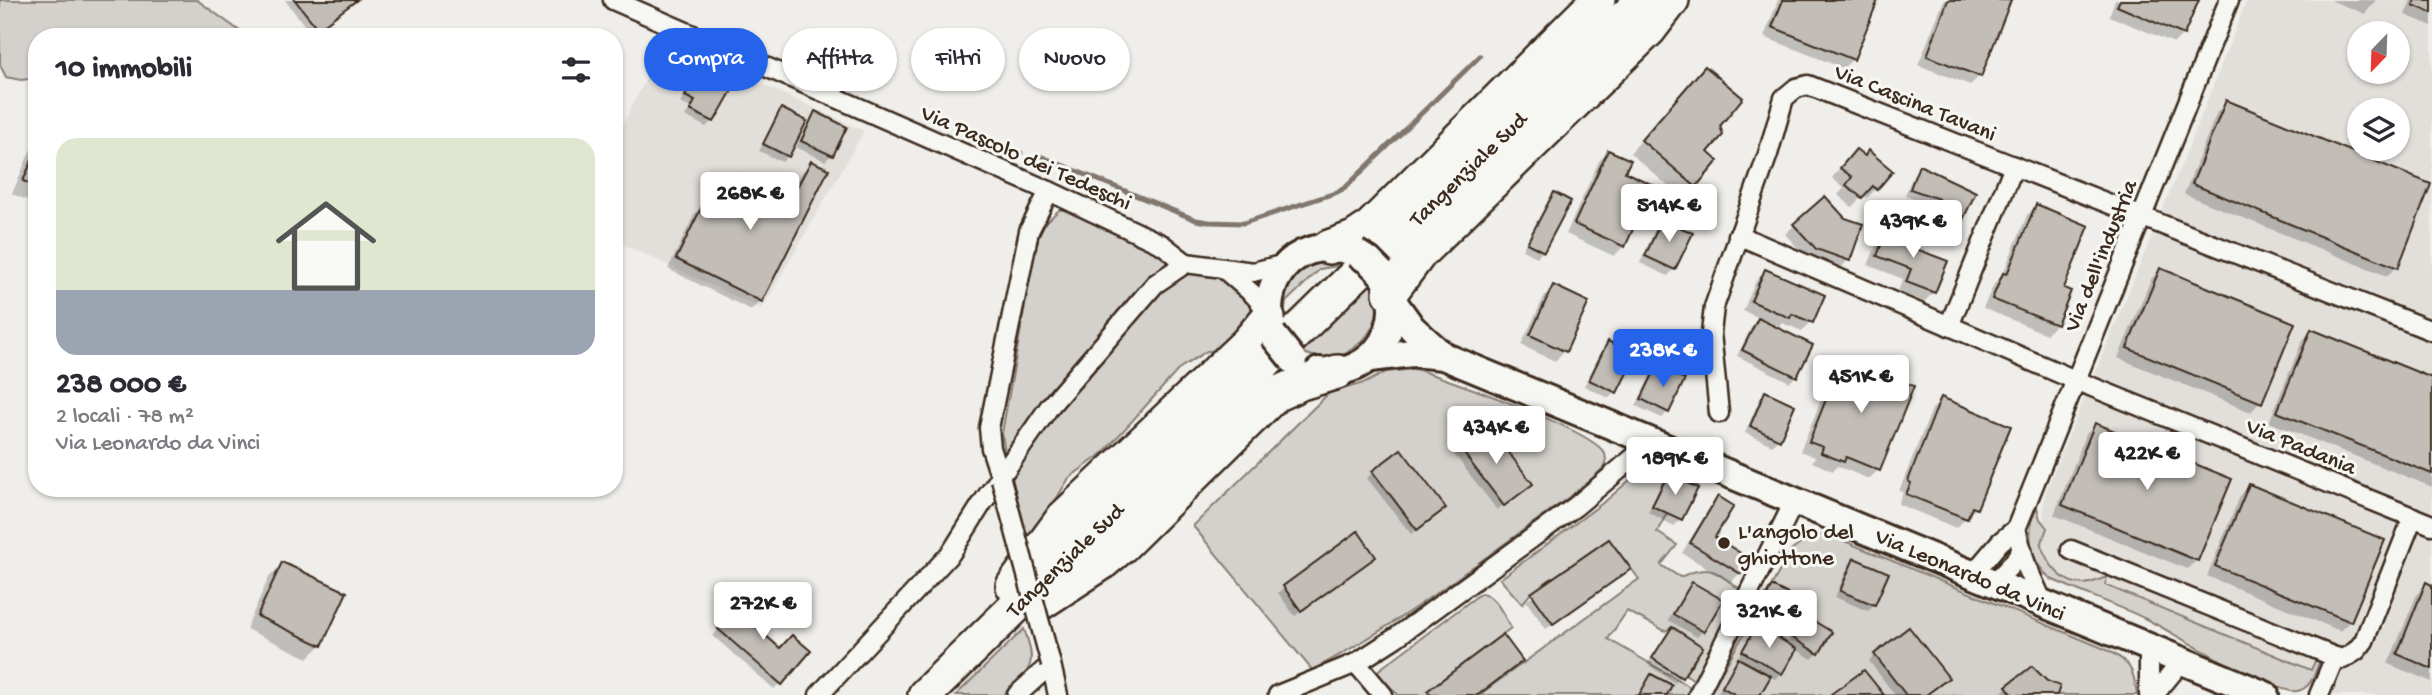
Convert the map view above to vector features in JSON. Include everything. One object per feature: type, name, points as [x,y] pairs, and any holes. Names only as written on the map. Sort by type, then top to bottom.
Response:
[{"type":"highway","points":[[1338,249],[1370,228],[1424,171],[1598,0]]},
{"type":"highway","name":"Tangenziale Sud","points":[[925,695],[1013,608],[1273,333],[1643,0]]},
{"type":"highway","points":[[1390,293],[1420,253],[1649,30],[1672,0]]},
{"type":"highway","points":[[1273,333],[1247,343],[1063,518],[1010,590],[1013,608],[1031,610],[1102,564],[1275,395],[1323,370]]},
{"type":"street","name":"Via Pascolo dei Tedeschi","points":[[612,0],[1049,191],[1163,245],[1186,263]]},
{"type":"street","name":"Via dell'industria","points":[[2016,529],[2229,0]]},
{"type":"street","name":"Via Cascina Tavani","points":[[1719,413],[1711,333],[1714,307],[1768,154],[1784,99],[1796,88],[1808,85],[2141,217]]},
{"type":"street","points":[[1949,326],[2014,166]]},
{"type":"street","points":[[1049,191],[1029,231],[989,428],[991,448],[1058,695]]},
{"type":"street","points":[[2141,217],[2432,331]]},
{"type":"street","name":"Via Padania","points":[[1738,235],[2075,380],[2432,524]]},
{"type":"street","points":[[1221,267],[1259,300],[1273,333],[1293,360],[1323,370],[1352,368],[1371,358],[1380,348],[1391,327],[1390,293],[1374,265],[1363,257],[1338,249],[1310,251],[1281,270],[1273,285],[1273,333]]},
{"type":"street","points":[[819,695],[951,553],[1051,406],[1155,284],[1186,263],[1259,272],[1289,263]]},
{"type":"street","name":"Via Leonardo da Vinci","points":[[1390,293],[1412,328],[1443,356]]},
{"type":"street","name":"Via Leonardo da Vinci","points":[[1371,358],[1412,353],[1443,356],[2265,695]]},
{"type":"street","points":[[1279,695],[1356,663],[1423,618],[1576,506],[1639,453],[1648,439]]},
{"type":"street","points":[[1698,695],[1795,500]]},
{"type":"street","points":[[2071,550],[2343,659],[2356,652],[2364,641],[2413,517]]},
{"type":"street","points":[[1984,578],[2000,542],[2016,529],[2042,603]]},
{"type":"street","points":[[1984,578],[2014,563],[2022,550]]},
{"type":"street","points":[[2149,648],[2151,695]]},
{"type":"street","points":[[2319,695],[2335,657]]},
{"type":"street","points":[[2151,695],[2182,661]]},
{"type":"street","points":[[1356,663],[1383,695]]},
{"type":"street","points":[[1017,695],[1051,664]]},
{"type":"shaded area","points":[[0,0],[197,0],[236,28],[28,28],[28,79],[6,77],[0,65]]},
{"type":"shaded area","points":[[2247,0],[2432,0],[2432,695],[2325,695],[2085,584],[2061,576],[2052,567],[2041,546],[2045,493]]},
{"type":"shaded area","points":[[644,83],[644,91],[768,91],[768,87],[864,131],[762,309],[623,244],[623,124]]},
{"type":"shaded area","points":[[1071,209],[1234,282],[1247,296],[1255,320],[1230,350],[1207,351],[1180,368],[1103,453],[1069,478],[1029,544],[1002,433],[1039,229],[1059,210]]},
{"type":"shaded area","points":[[1339,254],[1366,274],[1372,282],[1377,298],[1377,314],[1362,341],[1349,351],[1334,356],[1318,357],[1302,352],[1294,346],[1274,318],[1288,268]],"holes":[[[1343,265],[1366,288],[1304,348],[1283,325],[1286,302],[1320,269]]]},
{"type":"shaded area","points":[[1415,369],[1517,406],[1575,432],[1595,444],[1605,454],[1606,465],[1577,491],[1445,587],[1367,639],[1312,670],[1193,526],[1329,393],[1367,382],[1386,372]]},
{"type":"shaded area","points":[[1648,464],[1664,465],[1697,480],[1698,488],[1668,474],[1653,505],[1667,513],[1657,532],[1677,545],[1661,565],[1680,577],[1707,570],[1743,591],[1694,680],[1685,674],[1702,647],[1673,627],[1665,631],[1627,611],[1608,639],[1692,688],[1687,695],[1479,695],[1639,579],[1609,539],[1531,593],[1522,604],[1500,579],[1608,499]]},
{"type":"shaded area","points":[[2037,507],[2040,519],[2047,528],[2041,545],[2052,566],[2069,581],[2085,584],[2107,577],[2105,585],[2311,670],[2316,659],[2319,663],[2311,680],[2302,690],[2285,690],[2246,673],[2146,619],[2051,579],[2038,564],[2031,546],[2031,527]]},
{"type":"shaded area","points":[[1813,534],[1837,538],[2105,649],[2120,657],[2129,666],[2137,695],[1709,695],[1791,551]]},
{"type":"shaded area","points":[[1481,593],[1495,602],[1511,628],[1428,690],[1431,695],[1398,695],[1376,672]]},
{"type":"shaded area","points":[[1024,629],[1031,660],[1026,673],[1020,679],[1003,695],[956,695]]},
{"type":"building","points":[[295,0],[357,0],[319,28]]},
{"type":"building","points":[[1783,0],[1878,0],[1854,60],[1772,27]]},
{"type":"building","points":[[1948,0],[2011,0],[1981,77],[1927,56]]},
{"type":"building","points":[[2120,0],[2199,0],[2184,35],[2117,6]]},
{"type":"building","points":[[2415,0],[2432,0],[2432,13],[2413,5]]},
{"type":"building","points":[[1705,66],[1743,98],[1720,126],[1723,135],[1708,152],[1718,161],[1696,187],[1641,140]]},
{"type":"building","points":[[688,91],[732,91],[714,122],[690,110],[695,101],[685,96]]},
{"type":"building","points":[[2226,100],[2347,150],[2347,161],[2375,161],[2431,184],[2398,268],[2192,184]]},
{"type":"building","points":[[781,108],[807,121],[789,157],[763,144]]},
{"type":"building","points":[[815,111],[847,127],[833,156],[801,141]]},
{"type":"building","points":[[1856,149],[1865,156],[1868,150],[1893,171],[1877,190],[1873,186],[1862,198],[1846,185],[1852,177],[1840,168]]},
{"type":"building","points":[[1608,150],[1631,160],[1625,172],[1653,185],[1625,247],[1574,224]]},
{"type":"building","points":[[811,161],[829,169],[762,302],[676,259],[704,202],[720,210],[738,173],[791,198]]},
{"type":"building","points":[[1919,165],[1976,192],[1959,228],[1932,217],[1939,199],[1910,189]]},
{"type":"building","points":[[28,170],[28,183],[23,181]]},
{"type":"building","points":[[1554,192],[1571,201],[1544,252],[1527,243]]},
{"type":"building","points":[[1825,196],[1845,218],[1863,224],[1850,261],[1816,249],[1793,224]]},
{"type":"building","points":[[2036,204],[2089,226],[2064,288],[2071,291],[2057,325],[1992,299],[2003,273],[2007,274]]},
{"type":"building","points":[[1662,219],[1693,233],[1675,270],[1645,256]]},
{"type":"building","points":[[1888,227],[1914,238],[1911,247],[1948,261],[1935,293],[1906,282],[1911,269],[1877,256]]},
{"type":"building","points":[[2160,268],[2295,323],[2262,403],[2127,348]]},
{"type":"building","points":[[1765,269],[1825,295],[1813,323],[1792,314],[1790,318],[1751,301]]},
{"type":"building","points":[[1553,285],[1589,302],[1566,352],[1530,335]]},
{"type":"building","points":[[1758,318],[1813,345],[1797,377],[1742,350]]},
{"type":"building","points":[[2311,329],[2432,378],[2432,474],[2277,412]]},
{"type":"building","points":[[1608,341],[1636,355],[1617,393],[1589,380]]},
{"type":"building","points":[[1843,357],[1914,386],[1880,471],[1846,457],[1844,462],[1821,453],[1823,447],[1809,442]]},
{"type":"building","points":[[1657,366],[1685,379],[1669,413],[1641,399]]},
{"type":"building","points":[[1765,391],[1795,405],[1780,440],[1750,426]]},
{"type":"building","points":[[1941,397],[2011,426],[1977,509],[1972,507],[1967,519],[1906,494],[1911,483],[1908,481]]},
{"type":"building","points":[[2095,423],[2232,479],[2198,561],[2062,505]]},
{"type":"building","points":[[1487,425],[1533,484],[1504,506],[1459,447]]},
{"type":"building","points":[[1401,449],[1446,508],[1417,530],[1372,471]]},
{"type":"building","points":[[1668,474],[1698,488],[1682,520],[1652,506]]},
{"type":"building","points":[[2249,484],[2385,540],[2351,622],[2215,566]]},
{"type":"building","points":[[1718,496],[1734,506],[1715,537],[1750,559],[1741,574],[1690,543]]},
{"type":"building","points":[[1358,531],[1376,557],[1301,611],[1283,586]]},
{"type":"building","points":[[1609,539],[1631,569],[1553,624],[1531,593]]},
{"type":"building","points":[[1854,558],[1889,573],[1875,605],[1840,591]]},
{"type":"building","points":[[282,562],[347,592],[322,646],[257,616]]},
{"type":"building","points":[[1692,582],[1723,600],[1704,632],[1673,614]]},
{"type":"building","points":[[2426,582],[2432,585],[2432,669],[2397,654]]},
{"type":"building","points":[[1772,586],[1803,602],[1786,634],[1755,618]]},
{"type":"building","points":[[746,596],[767,614],[756,627],[780,648],[792,635],[811,651],[782,685],[718,629]]},
{"type":"building","points":[[1804,615],[1832,632],[1819,654],[1791,637]]},
{"type":"building","points":[[1757,625],[1797,649],[1782,674],[1742,651]]},
{"type":"building","points":[[1672,627],[1703,647],[1682,678],[1652,658]]},
{"type":"building","points":[[1909,627],[1949,678],[1926,695],[1906,695],[1874,654]]},
{"type":"building","points":[[1503,634],[1523,661],[1478,695],[1431,695],[1427,691]]},
{"type":"building","points":[[1738,658],[1771,676],[1760,695],[1736,695],[1722,687]]},
{"type":"building","points":[[2032,666],[2047,681],[2060,686],[2057,695],[2013,695],[2006,686]]},
{"type":"building","points":[[1864,670],[1884,695],[1831,694]]},
{"type":"building","points":[[1651,674],[1672,685],[1667,695],[1639,695]]},
{"type":"waterway","points":[[1040,156],[1196,220],[1244,223],[1345,188],[1480,56]]},
{"type":"waterway","points":[[1003,154],[1021,153]]},
{"type":"place","name":"L'angolo del ghiottone","points":[[1724,543]]}]
